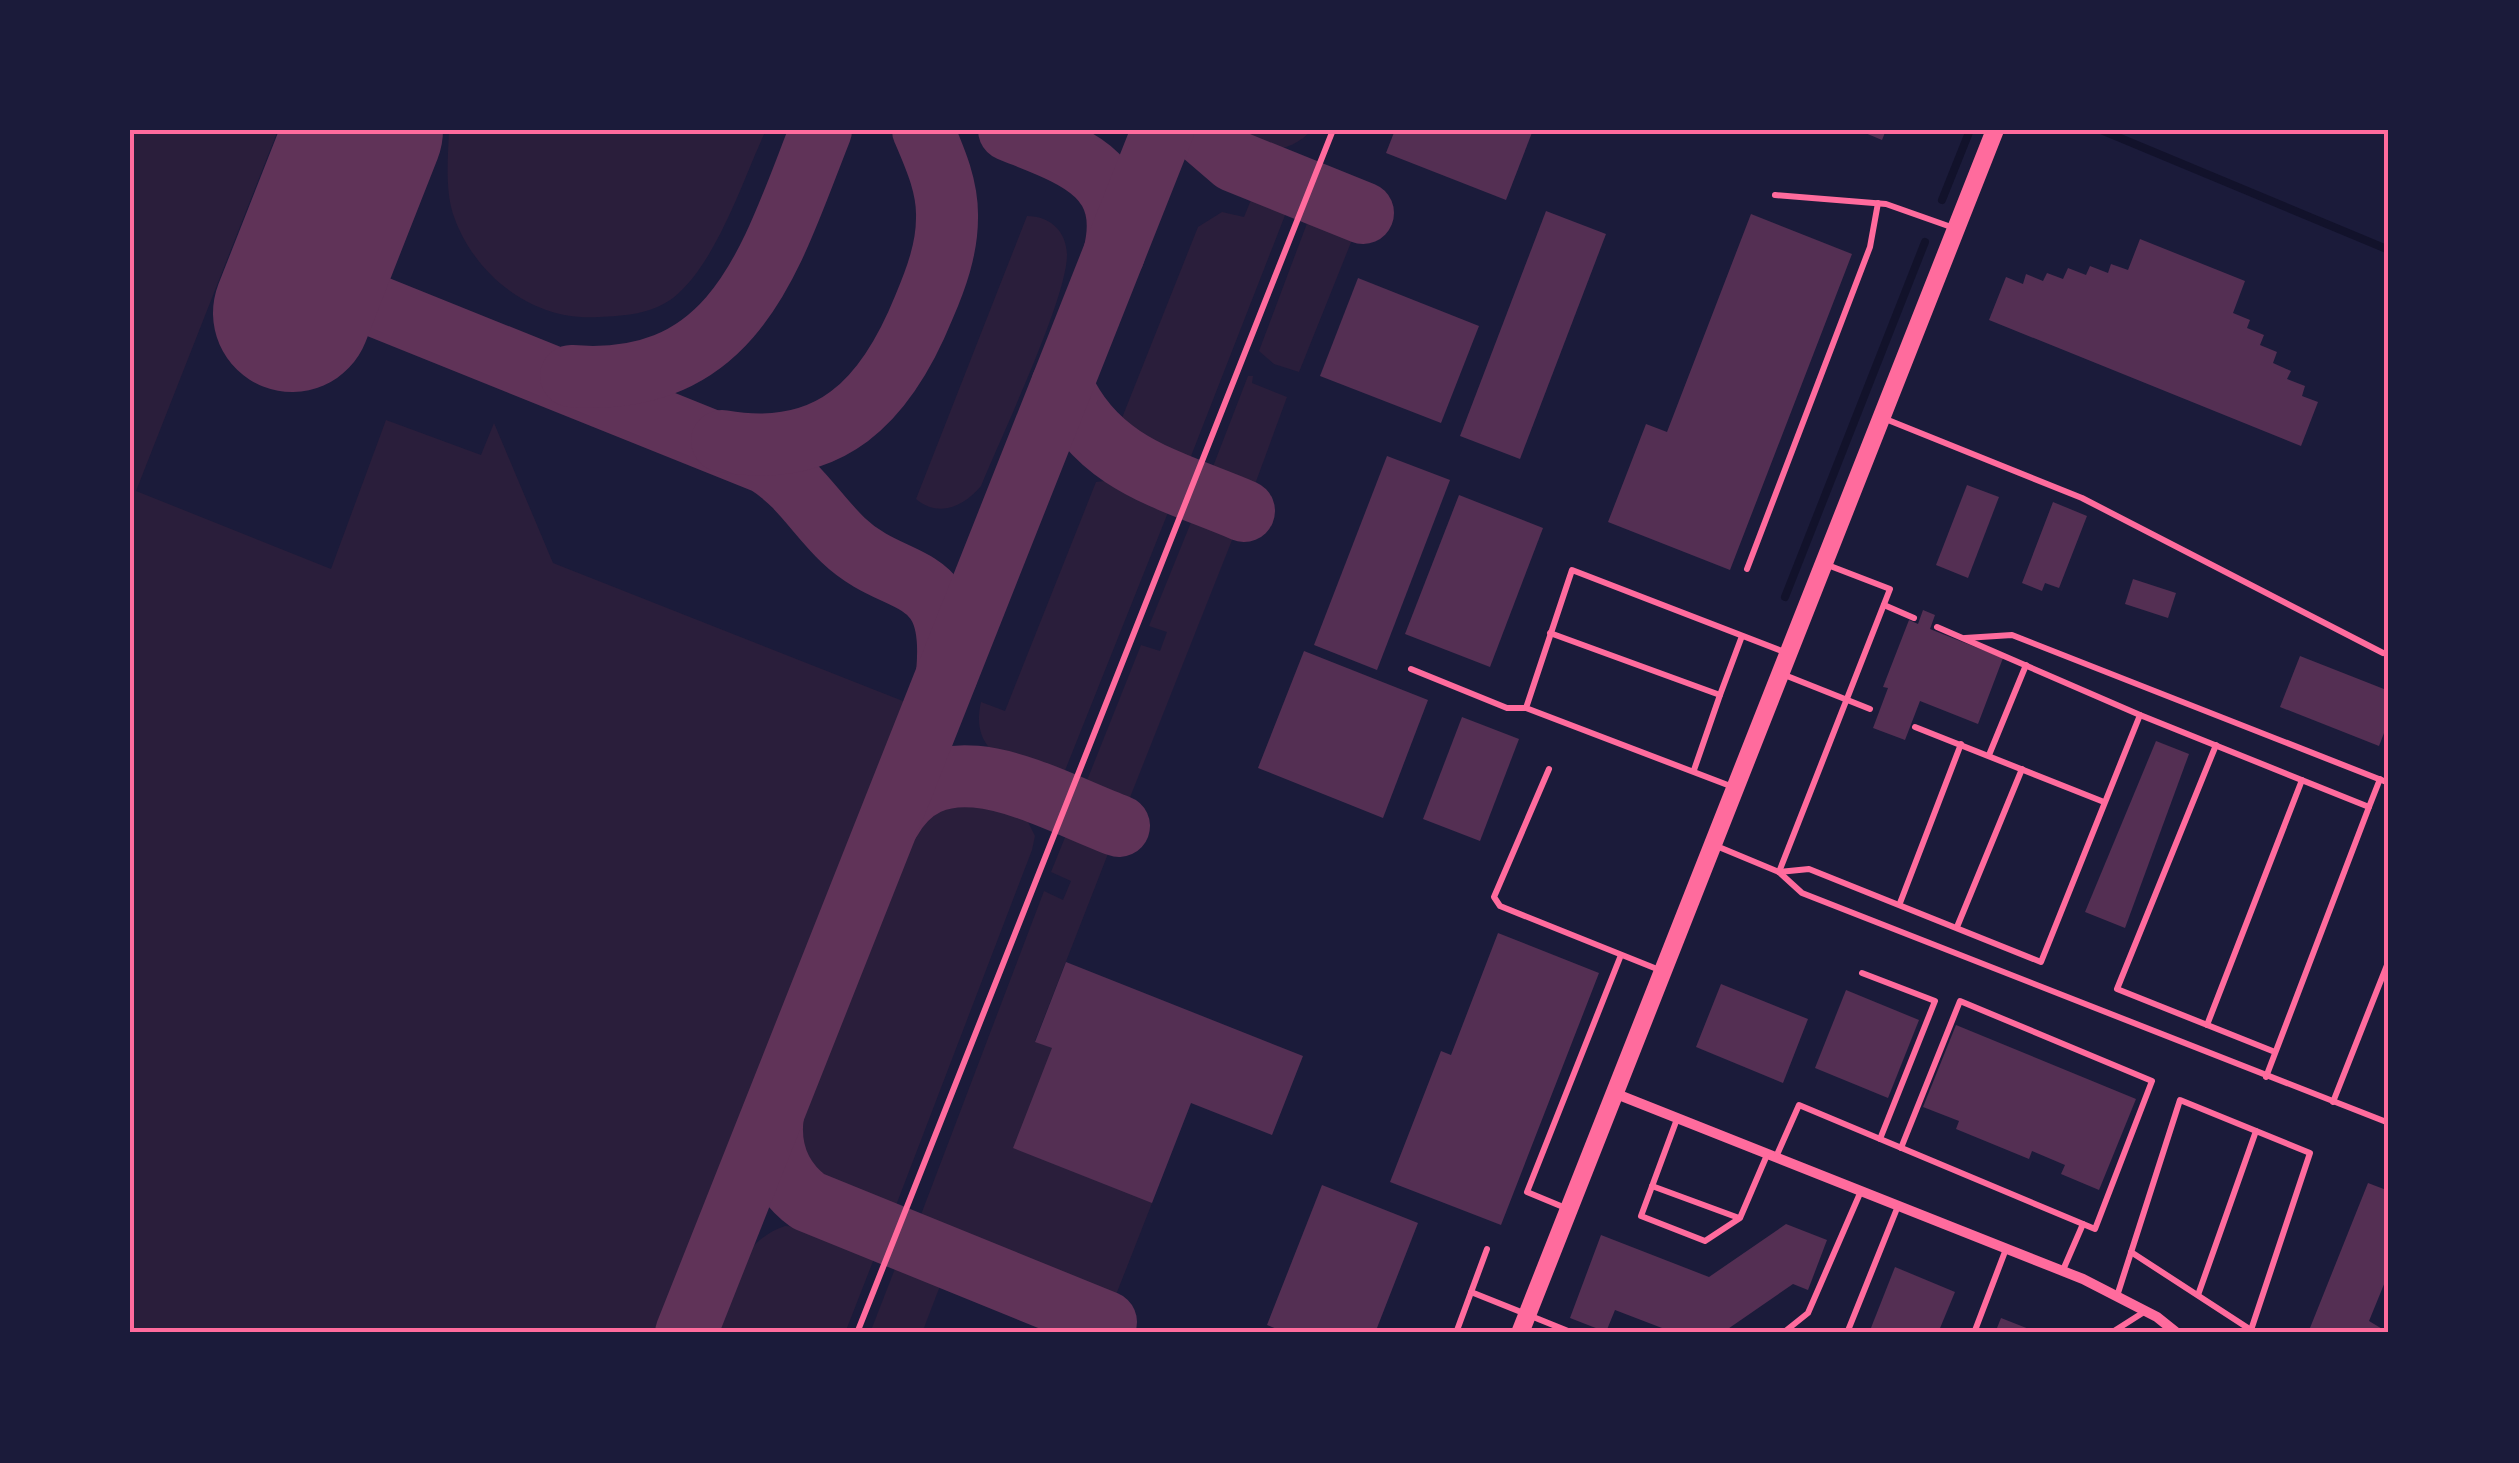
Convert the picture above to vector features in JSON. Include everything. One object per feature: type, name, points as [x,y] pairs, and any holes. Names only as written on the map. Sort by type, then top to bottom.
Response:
[{"type":"street","points":[[1520,1333],[1995,130]]},
{"type":"street","points":[[1614,1093],[2062,1271],[2145,1311],[2178,1333]]},
{"type":"lane","points":[[857,1333],[1333,130]]},
{"type":"lane","points":[[1775,195],[1878,204],[1956,229]]},
{"type":"lane","points":[[1747,569],[1870,247],[1878,204]]},
{"type":"lane","points":[[1882,417],[2078,496],[2383,653]]},
{"type":"lane","points":[[1779,872],[1890,589],[1824,564]]},
{"type":"lane","points":[[1526,708],[1572,570],[1788,654]]},
{"type":"lane","points":[[1884,604],[1914,618]]},
{"type":"lane","points":[[1937,627],[2369,807]]},
{"type":"lane","points":[[1550,633],[1720,695]]},
{"type":"lane","points":[[1964,638],[2012,634],[2389,783]]},
{"type":"lane","points":[[1694,770],[1742,636]]},
{"type":"lane","points":[[1989,755],[2026,665]]},
{"type":"lane","points":[[1410,669],[1507,708],[1526,708],[1735,788]]},
{"type":"lane","points":[[1781,673],[1870,709]]},
{"type":"lane","points":[[1779,872],[1809,869],[2041,962],[2140,714]]},
{"type":"lane","points":[[1915,727],[2104,802]]},
{"type":"lane","points":[[1900,903],[1961,744]]},
{"type":"lane","points":[[2216,745],[2117,988],[2275,1052]]},
{"type":"lane","points":[[1956,927],[2022,768]]},
{"type":"lane","points":[[1549,769],[1494,897],[1500,906],[1663,971]]},
{"type":"lane","points":[[2266,1077],[2380,779]]},
{"type":"lane","points":[[2208,1025],[2302,780]]},
{"type":"lane","points":[[1712,845],[1779,872],[1802,893],[2389,1123]]},
{"type":"lane","points":[[1569,1210],[1528,1192],[1621,954]]},
{"type":"lane","points":[[2333,1102],[2389,960]]},
{"type":"lane","points":[[1862,973],[1935,1001],[1880,1139]]},
{"type":"lane","points":[[1678,1118],[1641,1216],[1705,1241],[1740,1218],[1798,1106],[2095,1229],[2152,1081],[1960,1001],[1902,1148]]},
{"type":"lane","points":[[2116,1296],[2180,1100],[2310,1154],[2251,1331],[2131,1252]]},
{"type":"lane","points":[[2198,1295],[2256,1131]]},
{"type":"lane","points":[[1652,1186],[1740,1218]]},
{"type":"lane","points":[[1783,1333],[1808,1313],[1860,1191]]},
{"type":"lane","points":[[1847,1333],[1898,1206]]},
{"type":"lane","points":[[2062,1271],[2083,1224]]},
{"type":"lane","points":[[1456,1333],[1487,1249]]},
{"type":"lane","points":[[1974,1333],[2006,1249]]},
{"type":"lane","points":[[1471,1292],[1572,1333]]},
{"type":"lane","points":[[2111,1333],[2145,1311]]},
{"type":"shaded area","points":[[130,130],[278,130],[136,491],[331,569],[386,420],[481,455],[494,423],[553,563],[913,705],[663,1333],[130,1333]]},
{"type":"shaded area","points":[[449,130],[765,132],[715,244],[673,298],[656,308],[628,315],[575,317],[552,312],[509,291],[476,257],[450,204]]},
{"type":"shaded area","points":[[1237,130],[1312,130],[1294,144],[1274,149],[1254,145]]},
{"type":"shaded area","points":[[1255,190],[1289,205],[1186,469],[1128,443],[1118,428],[1198,227],[1222,212],[1244,217]]},
{"type":"shaded area","points":[[1027,216],[1050,222],[1064,238],[1067,254],[1057,301],[981,486],[952,507],[925,505],[916,499]]},
{"type":"shaded area","points":[[1309,218],[1341,226],[1354,235],[1299,372],[1274,364],[1259,351]]},
{"type":"shaded area","points":[[1248,376],[1253,376],[1252,383],[1287,397],[1254,487],[1244,491],[1209,477]]},
{"type":"shaded area","points":[[1120,479],[1173,500],[1062,779],[1052,782],[1009,763],[988,746],[981,734],[981,702],[1005,711],[1096,482]]},
{"type":"shaded area","points":[[1196,510],[1231,525],[1234,535],[1125,810],[1095,798],[1086,783],[1141,645],[1160,651],[1167,632],[1149,626]]},
{"type":"shaded area","points":[[962,795],[1026,818],[1035,836],[895,1208],[884,1215],[834,1193],[808,1173],[794,1143],[794,1123],[909,833],[936,804]]},
{"type":"shaded area","points":[[1068,830],[1111,846],[1035,1041],[1052,1048],[1152,1203],[1112,1305],[927,1231],[919,1220],[1044,891],[1063,900],[1071,881],[1051,872]]},
{"type":"shaded area","points":[[785,1226],[817,1228],[877,1251],[845,1333],[710,1333],[745,1256],[769,1233]]},
{"type":"shaded area","points":[[898,1261],[943,1278],[922,1333],[870,1333]]},
{"type":"building","points":[[1395,130],[1533,130],[1506,200],[1386,153]]},
{"type":"building","points":[[1858,130],[1886,130],[1882,140]]},
{"type":"building","points":[[1546,211],[1606,234],[1520,459],[1460,436]]},
{"type":"building","points":[[1751,214],[1852,254],[1730,570],[1608,522],[1646,424],[1667,432]]},
{"type":"building","points":[[2140,239],[2245,281],[2233,313],[2250,320],[2247,328],[2264,335],[2260,345],[2277,352],[2273,363],[2291,371],[2287,379],[2305,386],[2302,396],[2318,402],[2301,446],[1989,320],[2006,277],[2023,284],[2026,274],[2043,281],[2047,273],[2063,279],[2068,268],[2086,275],[2090,266],[2108,273],[2111,264],[2128,270]]},
{"type":"building","points":[[1358,278],[1479,326],[1441,423],[1320,376]]},
{"type":"building","points":[[1387,456],[1450,480],[1377,670],[1314,645]]},
{"type":"building","points":[[1967,485],[1999,497],[1968,578],[1936,565]]},
{"type":"building","points":[[1459,495],[1543,528],[1490,667],[1405,634]]},
{"type":"building","points":[[2053,502],[2087,516],[2059,588],[2045,583],[2042,591],[2022,583]]},
{"type":"building","points":[[2133,579],[2176,593],[2168,618],[2125,604]]},
{"type":"building","points":[[1923,610],[1935,615],[1930,629],[2003,658],[1978,724],[1920,701],[1905,740],[1873,728],[1888,688],[1883,687],[1909,620],[1918,624]]},
{"type":"building","points":[[1304,651],[1428,700],[1383,818],[1258,768]]},
{"type":"building","points":[[2300,656],[2389,691],[2389,720],[2379,746],[2280,707]]},
{"type":"building","points":[[1462,717],[1519,739],[1480,841],[1423,819]]},
{"type":"building","points":[[2156,741],[2189,754],[2125,928],[2085,912]]},
{"type":"building","points":[[1498,933],[1599,973],[1501,1225],[1390,1182],[1441,1051],[1451,1055]]},
{"type":"building","points":[[1066,962],[1303,1056],[1272,1135],[1191,1103],[1152,1203],[1013,1148],[1052,1048],[1035,1042]]},
{"type":"building","points":[[1721,984],[1808,1019],[1783,1083],[1696,1047]]},
{"type":"building","points":[[1846,990],[1919,1020],[1888,1098],[1815,1068]]},
{"type":"building","points":[[1956,1025],[2136,1099],[2099,1190],[2061,1174],[2065,1165],[2032,1151],[2029,1159],[1956,1129],[1959,1121],[1923,1107]]},
{"type":"building","points":[[2368,1183],[2389,1191],[2389,1272],[2369,1321],[2389,1333],[2308,1333]]},
{"type":"building","points":[[1322,1185],[1418,1223],[1375,1333],[1287,1333],[1267,1325]]},
{"type":"building","points":[[1786,1224],[1827,1240],[1808,1290],[1793,1284],[1722,1333],[1675,1333],[1615,1310],[1606,1332],[1570,1318],[1601,1235],[1709,1277]]},
{"type":"building","points":[[1895,1267],[1955,1292],[1938,1333],[1869,1333]]},
{"type":"building","points":[[2001,1318],[2039,1333],[1995,1333]]},
{"type":"waterway","points":[[1942,200],[1970,130]]},
{"type":"waterway","points":[[2101,130],[2389,250]]},
{"type":"waterway","points":[[1785,597],[1925,242]]},
{"type":"taxiway","points":[[571,376],[627,374],[673,361],[710,337],[740,305],[764,267],[821,130]]},
{"type":"taxiway","points":[[722,441],[760,445],[823,432],[872,396],[892,370],[928,296],[945,241],[945,195],[923,130]]},
{"type":"taxiway","points":[[1009,130],[1074,159],[1106,185],[1115,204],[1118,226],[1114,254]]},
{"type":"taxiway","points":[[686,1333],[1163,130]]},
{"type":"taxiway","points":[[1198,130],[1234,161],[1363,213]]},
{"type":"taxiway","points":[[306,278],[766,463],[798,489],[843,540],[933,597],[943,614],[948,639],[947,674]]},
{"type":"taxiway","points":[[1062,385],[1077,412],[1116,452],[1163,478],[1244,511]]},
{"type":"taxiway","points":[[890,821],[911,794],[937,780],[966,776],[1029,789],[1119,826]]},
{"type":"taxiway","points":[[773,1115],[772,1141],[778,1164],[790,1184],[808,1201],[1106,1322]]},
{"type":"runway","points":[[292,313],[364,130]]}]
